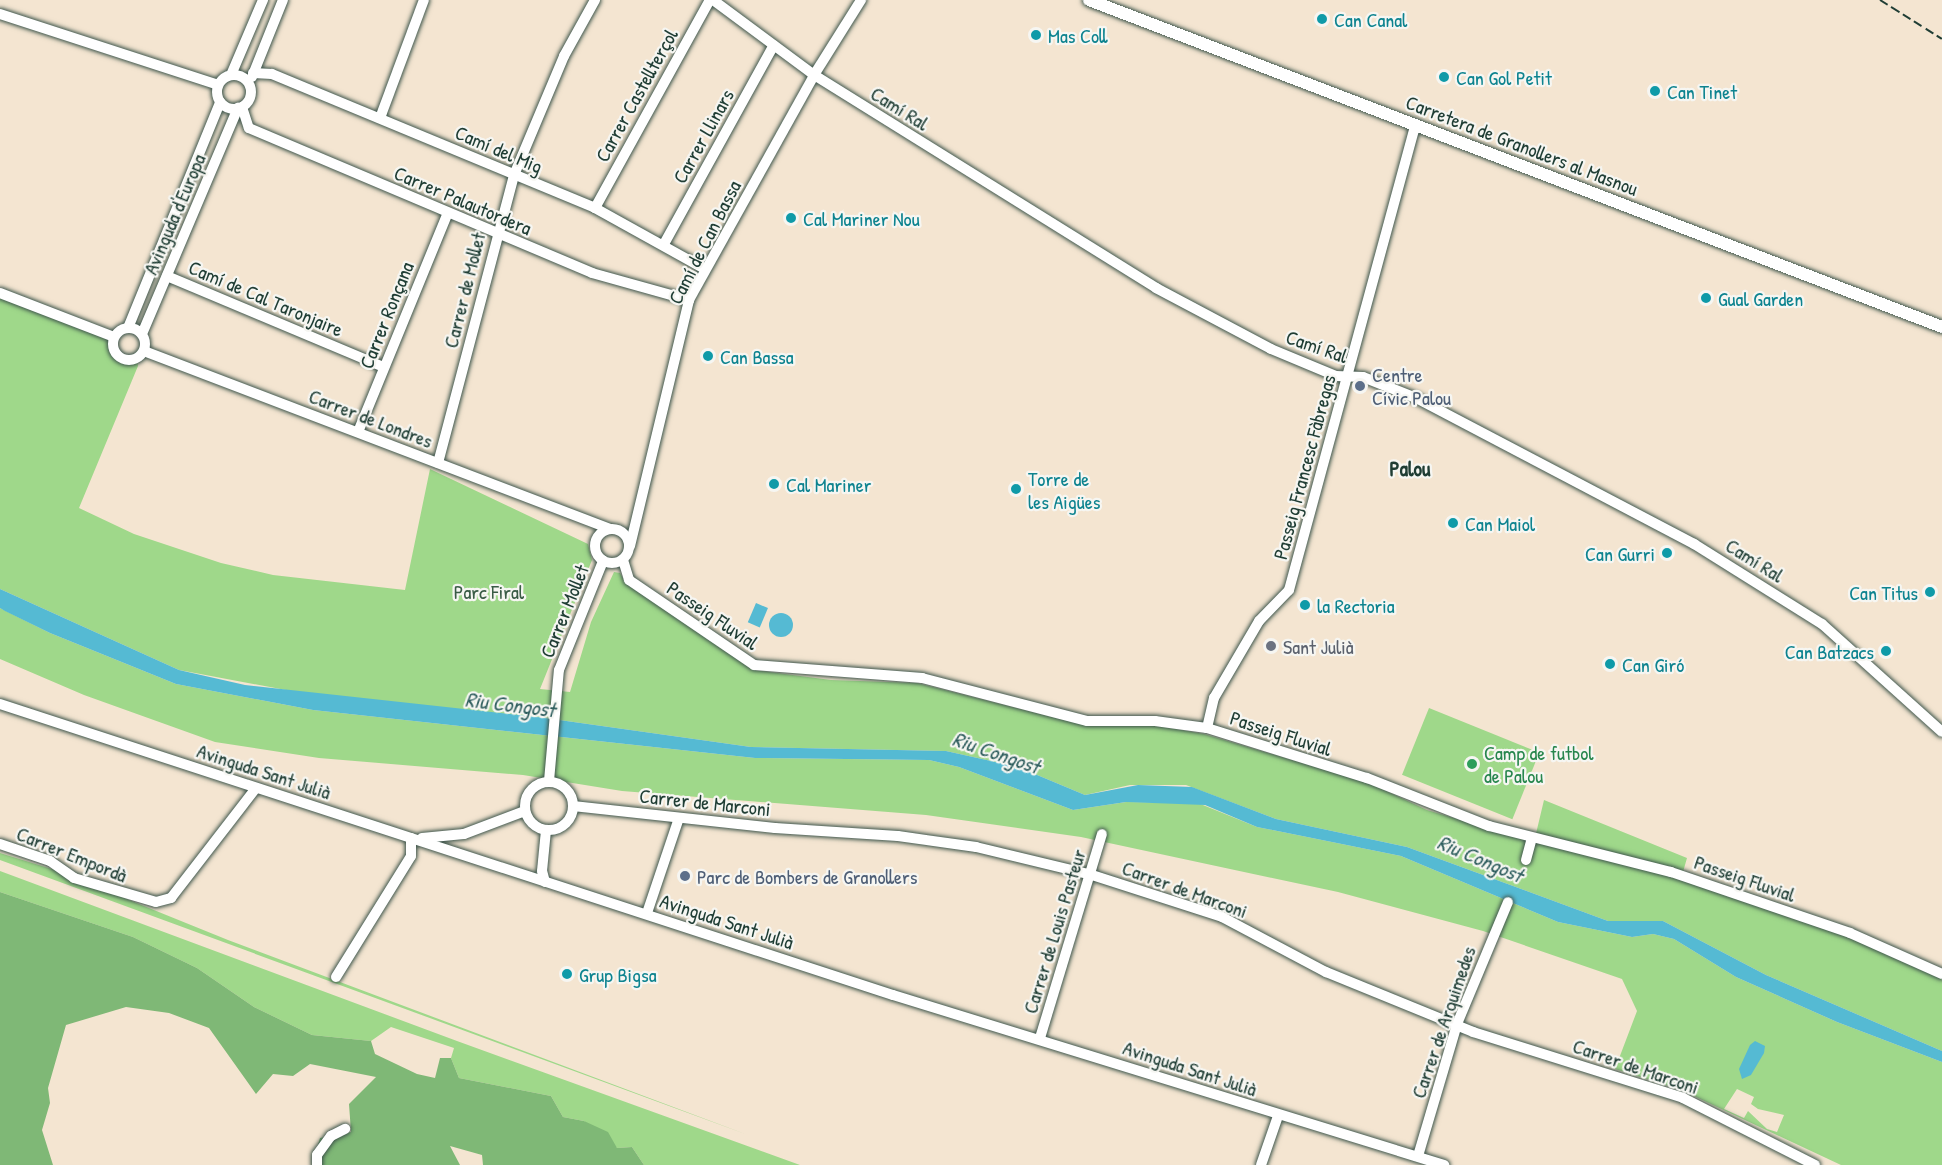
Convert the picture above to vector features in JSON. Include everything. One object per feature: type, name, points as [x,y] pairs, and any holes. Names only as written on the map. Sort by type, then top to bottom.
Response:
[{"type":"main road","name":"Carretera de Granollers al Masnou","points":[[1089,0],[1942,327]]},
{"type":"street","points":[[218,85],[231,75],[263,0]]},
{"type":"street","points":[[240,108],[250,98],[250,86],[254,73],[283,0]]},
{"type":"street","points":[[380,118],[424,0]]},
{"type":"street","name":"Carrer de Mollet","points":[[438,463],[514,175],[564,56],[595,0]]},
{"type":"street","name":"Camí Ral","points":[[711,0],[814,75],[1156,288],[1252,340],[1346,377],[1363,377],[1416,398],[1694,544],[1822,624],[1942,732]]},
{"type":"street","name":"Carrer Castellterçol","points":[[594,208],[711,0]]},
{"type":"street","name":"Camí de Can Bassa","points":[[630,546],[633,522],[689,300],[814,75],[861,0]]},
{"type":"street","points":[[0,14],[218,85]]},
{"type":"street","name":"Carrer Llinars","points":[[664,244],[774,45]]},
{"type":"street","points":[[262,52],[272,74]]},
{"type":"street","name":"Camí del Mig","points":[[254,73],[272,74],[594,208],[664,244],[705,269]]},
{"type":"street","points":[[231,75],[245,79],[250,86]]},
{"type":"street","points":[[218,85],[220,102],[240,108],[249,128],[232,134],[224,142]]},
{"type":"street","name":"Avinguda d'Europa","points":[[128,328],[220,102]]},
{"type":"street","name":"Avinguda d'Europa","points":[[142,334],[240,108]]},
{"type":"street","name":"Passeig Francesc Fàbregas","points":[[1207,728],[1214,698],[1259,621],[1289,590],[1415,126]]},
{"type":"street","name":"Carrer Palautordera","points":[[249,128],[592,273],[689,300]]},
{"type":"street","name":"Carrer Ronçana","points":[[358,432],[448,213]]},
{"type":"street","name":"Camí de Cal Taronjaire","points":[[167,276],[384,367]]},
{"type":"street","points":[[0,293],[114,337]]},
{"type":"street","points":[[128,328],[142,334],[144,351],[132,361],[121,359],[113,349],[114,337],[128,328]]},
{"type":"street","name":"Carrer de Londres","points":[[144,351],[584,521],[612,529]]},
{"type":"street","name":"Carrer de Londres","points":[[584,521],[597,536]]},
{"type":"street","points":[[612,529],[626,535],[630,546],[622,560],[603,561],[596,552],[597,536],[612,529],[633,522]]},
{"type":"street","name":"Passeig Fluvial","points":[[622,560],[629,580],[754,665],[922,678],[1087,721],[1155,721],[1207,728],[1367,778],[1489,826],[1671,872],[1850,933],[1942,974]]},
{"type":"street","name":"Carrer Mollet","points":[[549,778],[557,681],[603,561]]},
{"type":"street","name":"Avinguda Sant Julià","points":[[0,704],[893,995],[1040,1038],[1278,1116],[1444,1165]]},
{"type":"street","points":[[549,778],[569,792],[573,806],[567,822],[546,830],[531,823],[525,811],[528,794],[549,778]]},
{"type":"street","name":"Carrer Empordà","points":[[0,844],[50,861],[74,878],[156,902],[171,897],[256,788]]},
{"type":"street","name":"Carrer de Marconi","points":[[573,806],[679,818],[918,838],[987,849],[1092,874],[1222,917],[1326,972],[1457,1024],[1683,1098],[1815,1165]]},
{"type":"street","points":[[336,977],[411,856],[411,838],[464,834],[525,811]]},
{"type":"street","points":[[647,913],[679,818]]},
{"type":"street","points":[[545,882],[546,830]]},
{"type":"street","name":"Carrer de Louis Pasteur","points":[[1040,1038],[1092,874],[1102,834]]},
{"type":"street","points":[[1526,860],[1532,838]]},
{"type":"street","name":"Carrer de Arquimedes","points":[[1418,1156],[1457,1024],[1508,902]]},
{"type":"street","points":[[1261,1165],[1278,1116]]},
{"type":"street","points":[[317,1165],[317,1155],[324,1145],[345,1129]]},
{"type":"green space","name":"Parc Firal","points":[[0,291],[114,337],[116,354],[126,361],[137,359],[138,366],[79,508],[134,534],[221,563],[273,575],[405,590],[430,469],[588,544],[592,560],[540,689],[570,692],[591,622],[614,572],[620,573],[625,582],[754,670],[831,680],[917,683],[1080,724],[1159,726],[1204,734],[1369,783],[1427,810],[1534,842],[1544,800],[1687,858],[1681,879],[1865,943],[1942,978],[1942,1051],[1766,975],[1663,921],[1608,921],[1407,847],[1276,819],[1186,785],[1130,785],[1085,795],[1018,767],[946,751],[751,747],[538,717],[318,696],[179,670],[0,589]]},
{"type":"green space","points":[[0,608],[50,633],[176,684],[313,710],[755,758],[929,760],[959,767],[1073,810],[1126,802],[1198,803],[1257,827],[1401,856],[1558,922],[1632,937],[1653,934],[1674,939],[1736,977],[1837,1022],[1942,1062],[1942,1165],[1841,1165],[1681,1090],[1615,1069],[1637,1011],[1622,979],[1483,931],[1338,892],[1081,837],[926,815],[622,791],[523,775],[319,758],[215,742],[84,695],[0,659]],"holes":[[[1737,1089],[1754,1097],[1751,1104],[1758,1109],[1784,1115],[1777,1132],[1767,1129],[1748,1111],[1744,1118],[1724,1109]]]},
{"type":"green space","name":"Camp de futbol de Palou","points":[[1429,708],[1539,753],[1512,819],[1402,775]]},
{"type":"green space","points":[[0,853],[55,870],[228,940],[748,1135],[0,860]]},
{"type":"green space","points":[[0,871],[457,1041],[800,1165],[644,1165],[632,1147],[617,1148],[584,1121],[563,1117],[551,1096],[459,1078],[451,1058],[454,1048],[391,1027],[371,1041],[312,1035],[254,1007],[197,968],[133,937],[0,892]]},
{"type":"green space","points":[[0,892],[133,937],[197,968],[254,1007],[312,1035],[371,1041],[375,1054],[417,1074],[435,1078],[440,1058],[451,1058],[459,1078],[551,1096],[563,1117],[584,1121],[608,1132],[617,1148],[632,1147],[644,1165],[483,1165],[482,1155],[450,1146],[460,1165],[312,1165],[320,1138],[351,1132],[349,1104],[376,1077],[310,1064],[293,1076],[273,1074],[256,1094],[209,1028],[169,1013],[126,1007],[66,1025],[48,1088],[50,1103],[42,1130],[53,1165],[0,1165]]},
{"type":"water","points":[[0,589],[179,670],[245,685],[538,717],[751,747],[946,751],[1018,767],[1085,795],[1138,785],[1192,787],[1276,819],[1407,847],[1608,921],[1663,921],[1766,975],[1942,1051],[1942,1062],[1837,1022],[1736,977],[1674,939],[1653,934],[1632,937],[1558,922],[1401,856],[1257,827],[1205,805],[1126,802],[1073,810],[959,767],[929,760],[755,758],[313,710],[176,684],[50,633],[5,611],[0,608]]},
{"type":"water","points":[[756,603],[768,608],[760,627],[748,622]]},
{"type":"water","points":[[781,613],[789,617],[793,625],[789,633],[781,637],[773,633],[769,625],[773,617]]},
{"type":"water","points":[[1755,1041],[1765,1046],[1764,1053],[1751,1075],[1742,1079],[1739,1069],[1750,1045]]},
{"type":"railway","points":[[1880,0],[1942,39]]},
{"type":"place","name":"Can Canal","points":[[1322,19]]},
{"type":"place","name":"Mas Coll","points":[[1036,35]]},
{"type":"place","name":"Can Gol Petit","points":[[1444,77]]},
{"type":"place","name":"Can Tinet","points":[[1655,91]]},
{"type":"place","name":"Cal Mariner Nou","points":[[791,218]]},
{"type":"place","name":"Gual Garden","points":[[1706,298]]},
{"type":"place","name":"Can Bassa","points":[[708,356]]},
{"type":"place","name":"Centre Cívic Palou","points":[[1360,386]]},
{"type":"place","name":"Cal Mariner","points":[[774,484]]},
{"type":"place","name":"Torre de les Aigües","points":[[1016,489]]},
{"type":"place","name":"Can Maiol","points":[[1453,523]]},
{"type":"place","name":"Can Gurri","points":[[1667,553]]},
{"type":"place","name":"Can Titus","points":[[1930,592]]},
{"type":"place","name":"la Rectoria","points":[[1305,605]]},
{"type":"place","name":"Sant Julià","points":[[1271,646]]},
{"type":"place","name":"Can Batzacs","points":[[1886,651]]},
{"type":"place","name":"Can Giró","points":[[1610,664]]},
{"type":"place","name":"Camp de futbol de Palou","points":[[1472,764]]},
{"type":"place","name":"Parc de Bombers de Granollers","points":[[685,876]]},
{"type":"place","name":"Grup Bigsa","points":[[567,974]]},
{"type":"district","name":"Palou","points":[[1410,469]]},
{"type":"water label","name":"Riu Congost","points":[[510,705]]},
{"type":"water label","name":"Riu Congost","points":[[996,753]]},
{"type":"water label","name":"Riu Congost","points":[[1480,859]]}]
